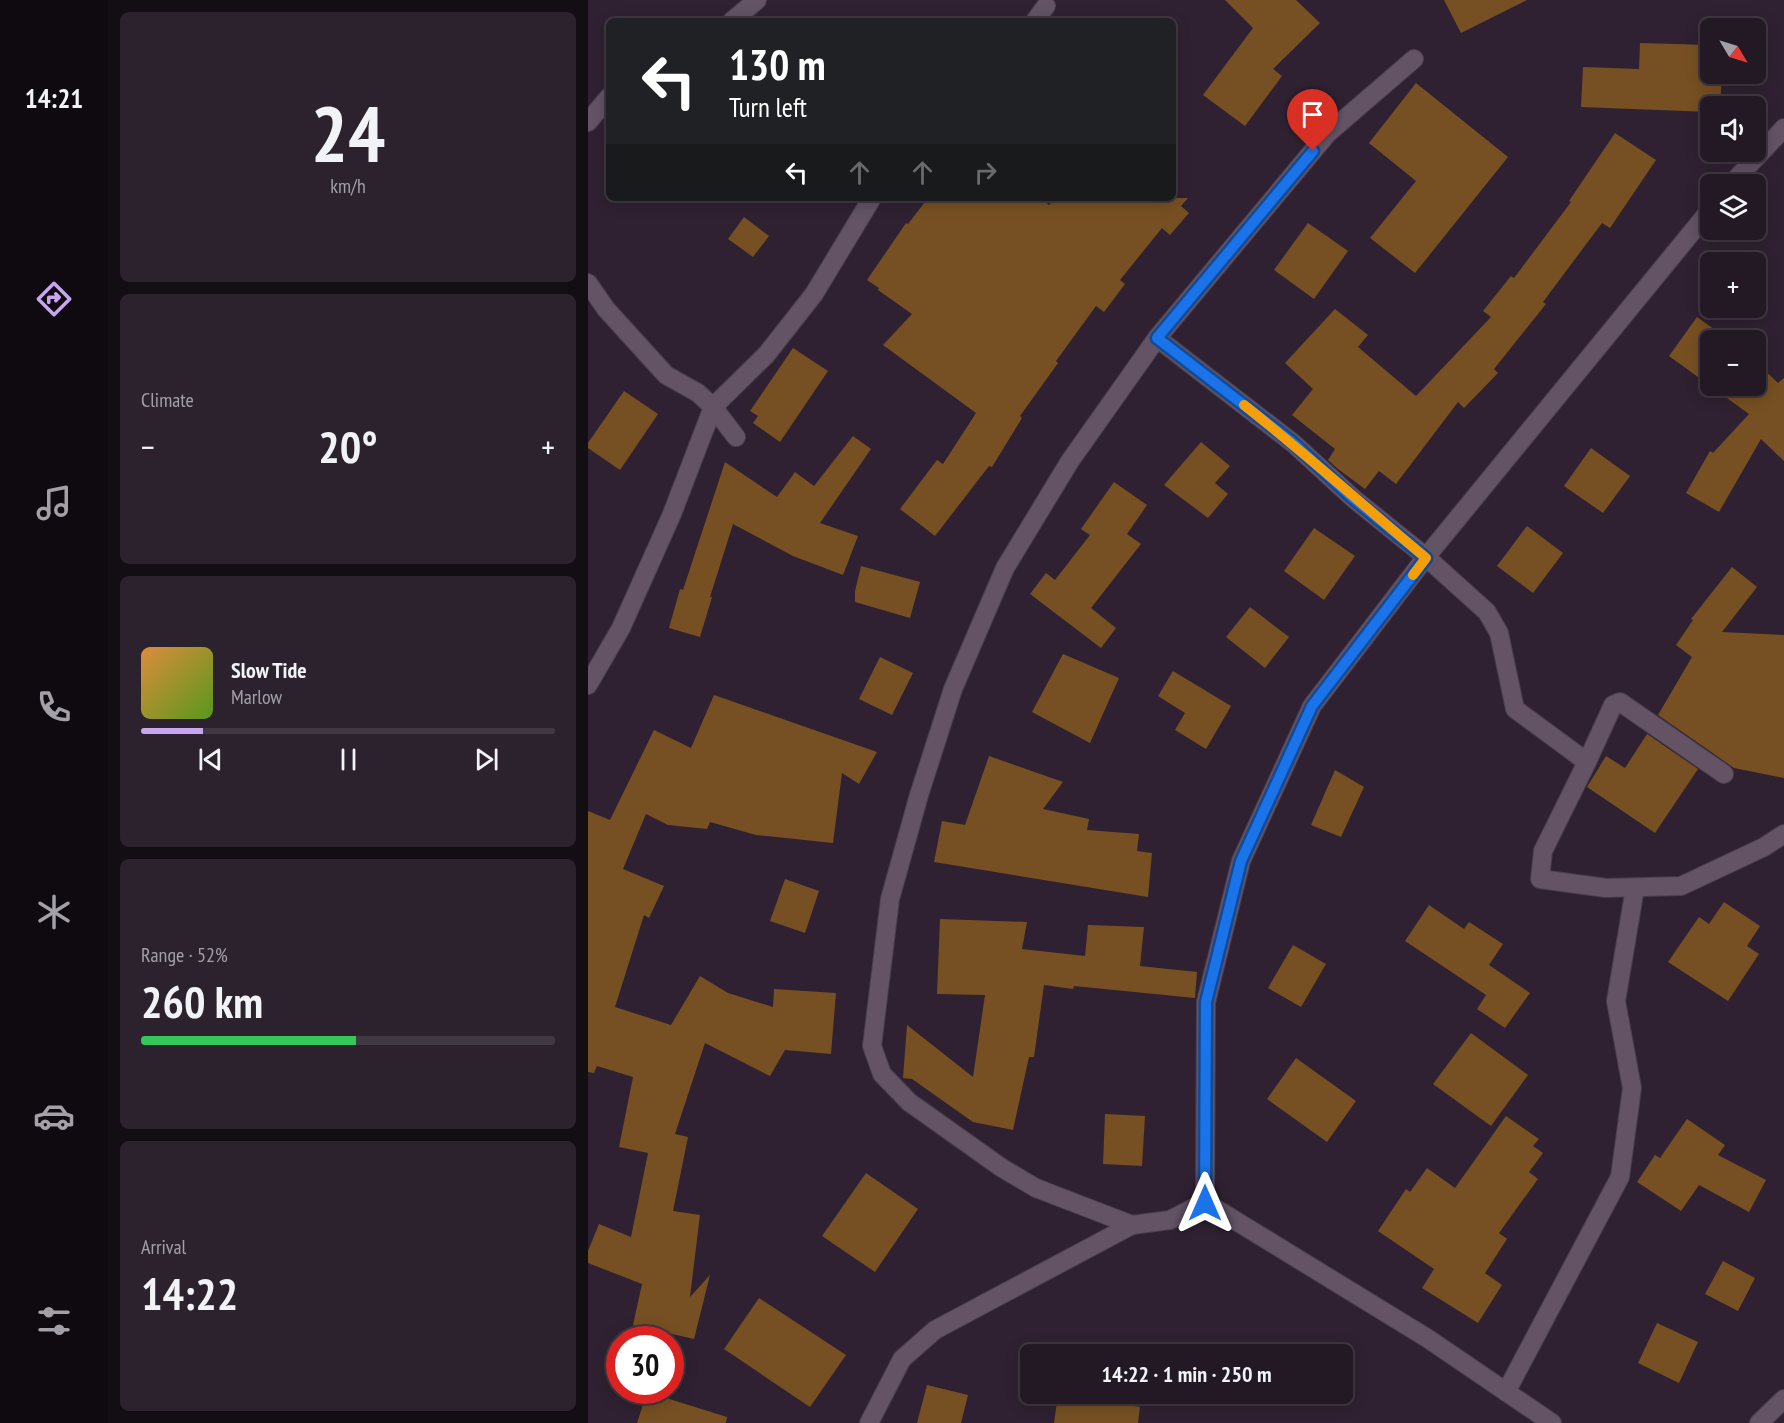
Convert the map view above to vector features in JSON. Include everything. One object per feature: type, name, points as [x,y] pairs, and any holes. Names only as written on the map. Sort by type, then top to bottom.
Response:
[{"type":"street","points":[[736,18],[757,0]]},
{"type":"street","points":[[1037,18],[1046,6]]},
{"type":"street","points":[[1132,1225],[1036,1188],[1002,1168],[909,1102],[882,1074],[872,1046],[890,899],[919,795],[953,689],[1005,568],[1070,461],[1157,338],[1327,134],[1414,59]]},
{"type":"street","points":[[588,122],[606,101]]},
{"type":"street","points":[[1740,174],[1784,128]]},
{"type":"street","points":[[588,685],[621,628],[672,514],[712,407],[766,355],[814,294],[870,201]]},
{"type":"street","points":[[1205,1203],[1206,1002],[1241,861],[1312,706],[1426,558],[1700,222]]},
{"type":"street","points":[[588,283],[606,309],[666,375],[698,393],[736,437]]},
{"type":"street","points":[[1157,338],[1293,443],[1354,499],[1487,612],[1499,633],[1515,709],[1587,762]]},
{"type":"street","points":[[1724,774],[1620,702],[1612,705],[1543,851],[1540,879],[1606,888],[1681,886],[1764,847],[1784,834]]},
{"type":"street","points":[[1506,1392],[1620,1177],[1632,1088],[1616,1001],[1635,888]]},
{"type":"street","points":[[869,1423],[902,1359],[935,1329],[1132,1225],[1170,1220],[1205,1203]]},
{"type":"street","points":[[1205,1203],[1427,1338],[1552,1423]]},
{"type":"street","points":[[1759,1423],[1784,1399]]},
{"type":"building","points":[[1225,0],[1296,0],[1320,23],[1273,69],[1282,76],[1245,126],[1203,95],[1253,28]]},
{"type":"building","points":[[1444,0],[1527,0],[1461,33]]},
{"type":"building","points":[[1640,43],[1700,45],[1700,84],[1721,84],[1721,96],[1700,96],[1700,112],[1581,107],[1583,67],[1639,69]]},
{"type":"building","points":[[1416,83],[1508,157],[1415,273],[1370,238],[1416,181],[1369,143]]},
{"type":"building","points":[[1615,133],[1656,160],[1610,228],[1602,223],[1543,302],[1546,304],[1494,369],[1498,373],[1464,408],[1458,402],[1396,484],[1379,471],[1365,489],[1338,469],[1328,460],[1335,449],[1292,415],[1313,389],[1285,363],[1335,309],[1368,335],[1358,347],[1416,396],[1491,317],[1483,311],[1511,276],[1514,278],[1571,202],[1569,201]]},
{"type":"building","points":[[1176,198],[1188,198],[1181,206],[1189,213],[1170,235],[1162,228],[1120,280],[1125,284],[1104,312],[1096,306],[1020,416],[1022,418],[992,467],[989,466],[935,536],[900,509],[937,460],[943,464],[976,413],[883,345],[912,314],[867,280],[906,223],[908,224],[926,201],[1044,201],[1049,205],[1053,201],[1176,201]]},
{"type":"building","points":[[744,217],[769,236],[753,257],[728,239]]},
{"type":"building","points":[[1308,223],[1348,251],[1314,299],[1274,270]]},
{"type":"building","points":[[1697,317],[1715,330],[1700,330],[1700,379],[1669,356]]},
{"type":"building","points":[[793,348],[828,371],[780,442],[753,423],[758,416],[750,411]]},
{"type":"building","points":[[1766,372],[1778,383],[1784,378],[1784,461],[1761,439],[1719,512],[1686,493],[1710,451],[1713,453],[1749,414],[1724,396],[1766,396]]},
{"type":"building","points":[[624,391],[658,414],[620,470],[588,448],[588,443]]},
{"type":"building","points":[[853,436],[871,449],[820,523],[858,536],[843,575],[793,556],[733,524],[700,637],[669,628],[680,589],[683,590],[725,462],[777,497],[795,472],[814,486]]},
{"type":"building","points":[[1201,442],[1230,466],[1215,483],[1228,494],[1208,518],[1164,485]]},
{"type":"building","points":[[1591,448],[1630,476],[1603,513],[1564,486]]},
{"type":"building","points":[[1114,482],[1147,505],[1127,534],[1141,544],[1091,608],[1116,628],[1101,648],[1030,594],[1046,573],[1055,580],[1090,535],[1081,529]]},
{"type":"building","points":[[1527,526],[1563,553],[1533,593],[1497,566]]},
{"type":"building","points":[[1314,528],[1355,556],[1324,600],[1284,571]]},
{"type":"building","points":[[861,566],[920,582],[910,618],[855,602],[855,591]]},
{"type":"building","points":[[1732,567],[1757,587],[1722,632],[1784,635],[1784,778],[1734,768],[1658,715],[1692,657],[1676,645],[1693,620],[1691,619]]},
{"type":"building","points":[[1250,607],[1289,637],[1265,668],[1226,637]]},
{"type":"building","points":[[1063,654],[1119,678],[1090,743],[1032,712]]},
{"type":"building","points":[[880,657],[913,673],[892,715],[859,699]]},
{"type":"building","points":[[1173,671],[1231,706],[1206,749],[1175,730],[1185,713],[1158,696]]},
{"type":"building","points":[[714,695],[877,752],[859,784],[842,773],[833,843],[756,835],[710,822],[707,829],[668,825],[646,814],[623,869],[664,886],[649,918],[644,915],[615,1007],[671,1025],[700,976],[728,993],[773,1007],[774,989],[836,993],[831,1054],[785,1050],[770,1076],[705,1043],[675,1134],[688,1137],[673,1211],[700,1215],[690,1297],[710,1275],[694,1339],[684,1337],[684,1326],[633,1325],[642,1284],[588,1263],[588,1251],[599,1224],[631,1237],[648,1153],[619,1147],[633,1077],[597,1066],[594,1073],[588,1072],[588,811],[610,820],[654,730],[691,748]]},
{"type":"building","points":[[1647,734],[1698,769],[1655,833],[1587,787],[1606,756],[1625,768]]},
{"type":"building","points":[[989,756],[1063,782],[1043,809],[1089,819],[1087,830],[1139,834],[1137,851],[1152,853],[1148,897],[934,862],[942,821],[965,825]]},
{"type":"building","points":[[1335,770],[1364,787],[1341,837],[1311,825]]},
{"type":"building","points":[[785,879],[819,891],[805,933],[770,921]]},
{"type":"building","points":[[1724,902],[1760,926],[1747,946],[1759,954],[1728,1001],[1668,962],[1699,917],[1709,924]]},
{"type":"building","points":[[1429,905],[1464,929],[1469,922],[1503,944],[1489,965],[1530,993],[1505,1028],[1477,1009],[1486,995],[1405,941]]},
{"type":"building","points":[[940,919],[1027,922],[1022,949],[1085,956],[1088,925],[1144,927],[1140,966],[1197,972],[1195,998],[1044,985],[1034,1057],[1029,1057],[1013,1130],[973,1122],[912,1079],[903,1078],[907,1025],[973,1077],[985,995],[937,994]]},
{"type":"building","points":[[1293,945],[1326,964],[1301,1007],[1268,988]]},
{"type":"building","points":[[1471,1033],[1528,1075],[1491,1126],[1433,1084]]},
{"type":"building","points":[[1296,1058],[1356,1101],[1327,1142],[1267,1099]]},
{"type":"building","points":[[1105,1114],[1145,1116],[1142,1166],[1103,1164]]},
{"type":"building","points":[[1506,1116],[1539,1139],[1533,1146],[1543,1153],[1529,1172],[1538,1179],[1499,1233],[1507,1239],[1485,1273],[1502,1285],[1478,1323],[1422,1288],[1434,1269],[1378,1231],[1406,1189],[1410,1192],[1427,1168],[1455,1188]]},
{"type":"building","points":[[1687,1119],[1725,1145],[1718,1155],[1766,1180],[1749,1212],[1699,1185],[1681,1211],[1637,1182],[1655,1155],[1660,1158]]},
{"type":"building","points":[[866,1173],[918,1209],[875,1272],[822,1236]]},
{"type":"building","points":[[1723,1261],[1755,1278],[1738,1311],[1705,1294]]},
{"type":"building","points":[[759,1298],[846,1355],[810,1407],[724,1349]]},
{"type":"building","points":[[1657,1323],[1698,1342],[1679,1383],[1638,1363]]},
{"type":"building","points":[[927,1385],[968,1395],[961,1423],[917,1423]]},
{"type":"building","points":[[643,1404],[684,1404],[727,1417],[726,1423],[637,1423]]},
{"type":"building","points":[[1057,1404],[1121,1404],[1140,1407],[1138,1423],[1054,1423]]},
{"type":"slow traffic","points":[[1244,405],[1293,443],[1354,499],[1426,558],[1413,575]]},
{"type":"route","points":[[1205,1203],[1206,1002],[1241,861],[1312,706],[1426,558],[1354,499],[1293,443],[1157,338],[1313,151]]}]
